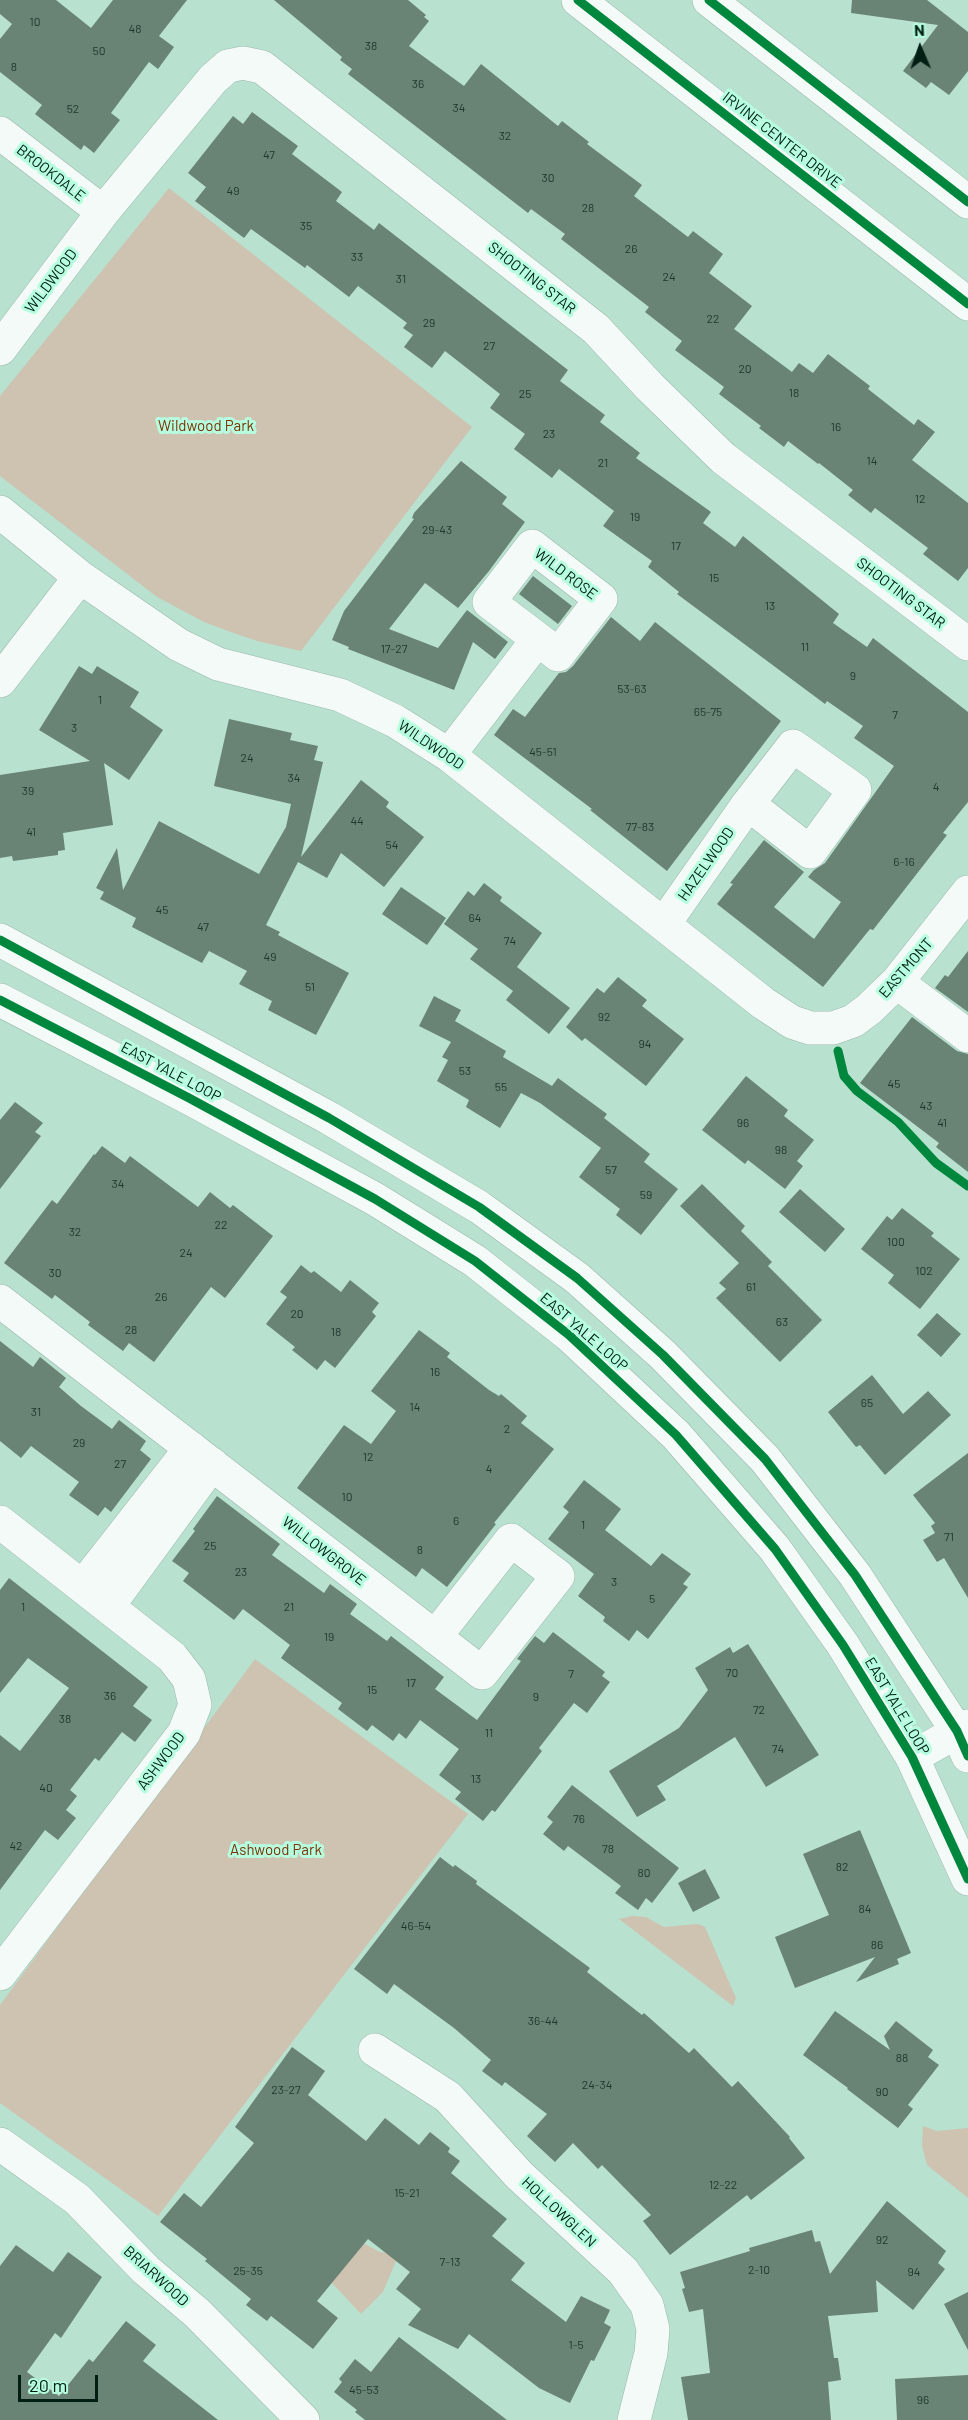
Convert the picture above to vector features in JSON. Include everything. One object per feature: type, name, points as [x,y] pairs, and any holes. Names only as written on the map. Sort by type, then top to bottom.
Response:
[{"type":"street","name":"IRVINE CENTER DRIVE","points":[[578,0],[968,304]]},
{"type":"street","points":[[709,0],[968,202]]},
{"type":"street","name":"SHOOTING STAR","points":[[103,212],[213,79],[228,66],[243,63],[262,67],[596,329],[650,387],[723,458],[968,644]]},
{"type":"street","name":"BROOKDALE","points":[[0,133],[103,212]]},
{"type":"street","name":"WILDWOOD","points":[[0,349],[103,212]]},
{"type":"street","name":"WILDWOOD","points":[[0,512],[80,577],[179,645],[218,664],[340,695],[395,721],[449,755],[763,1003],[792,1022],[810,1028],[833,1028]]},
{"type":"street","points":[[0,681],[80,577]]},
{"type":"street","points":[[449,755],[538,639]]},
{"type":"street","name":"HAZELWOOD","points":[[664,924],[748,804]]},
{"type":"street","name":"EASTMONT","points":[[833,1028],[853,1021],[897,982],[968,892]]},
{"type":"street","points":[[0,940],[329,1118],[478,1207],[577,1278],[663,1355],[765,1459],[855,1575],[964,1738],[912,1757]]},
{"type":"street","points":[[897,982],[968,1036]]},
{"type":"street","name":"EAST YALE LOOP","points":[[0,1000],[189,1098],[375,1199],[475,1261],[569,1335],[676,1435],[775,1549],[843,1645],[912,1757],[968,1879]]},
{"type":"street","name":"WILLOWGROVE","points":[[0,1301],[435,1637]]},
{"type":"street","points":[[83,1586],[202,1456]]},
{"type":"street","points":[[109,1605],[202,1456]]},
{"type":"street","name":"ASHWOOD","points":[[0,1522],[109,1605],[172,1657],[189,1679],[195,1705],[184,1733],[0,1974]]},
{"type":"street","name":"HOLLOWGLEN","points":[[375,2050],[448,2097],[519,2175],[623,2271],[647,2305],[653,2329],[651,2352],[634,2420]]},
{"type":"street","name":"BRIARWOOD","points":[[0,2144],[77,2199],[146,2270],[197,2313],[303,2420]]},
{"type":"green space","name":"Wildwood Park","points":[[169,188],[472,427],[301,651],[257,641],[204,622],[157,597],[0,476],[0,396]]},
{"type":"green space","name":"Ashwood Park","points":[[255,1659],[468,1814],[158,2216],[0,2103],[0,2005]]},
{"type":"green space","points":[[632,1916],[646,1917],[664,1927],[698,1924],[705,1927],[736,1998],[733,2006],[619,1919]]},
{"type":"green space","points":[[923,2126],[937,2131],[968,2128],[968,2198],[927,2165],[922,2146]]},
{"type":"green space","points":[[363,2243],[380,2252],[398,2256],[383,2292],[361,2314],[331,2282]]},
{"type":"building","points":[[0,0],[56,0],[91,28],[113,0],[187,0],[159,36],[174,47],[158,69],[149,62],[111,113],[120,120],[94,153],[84,145],[81,150],[35,114],[42,105],[0,72],[0,39],[12,24],[0,14]]},
{"type":"building","points":[[274,0],[408,0],[426,15],[424,17],[429,21],[409,46],[464,86],[481,64],[558,126],[562,121],[589,142],[587,144],[642,185],[634,196],[688,237],[693,231],[723,254],[709,273],[752,306],[734,329],[792,372],[799,363],[813,373],[828,354],[870,386],[868,389],[914,425],[918,419],[935,432],[912,460],[968,503],[968,568],[958,581],[923,554],[928,548],[875,508],[871,513],[848,495],[853,490],[819,463],[788,441],[784,447],[759,428],[761,426],[719,394],[724,387],[675,350],[682,341],[645,312],[649,307],[561,239],[565,234],[531,209],[528,213],[348,74],[352,69],[340,60],[342,57]]},
{"type":"building","points":[[852,0],[927,0],[968,32],[968,71],[949,95],[931,82],[926,88],[903,71],[938,25],[851,13]]},
{"type":"building","points":[[252,112],[298,146],[292,154],[342,192],[336,201],[374,230],[379,223],[568,370],[560,381],[605,415],[600,422],[640,453],[636,458],[711,512],[703,523],[735,547],[743,536],[839,614],[833,623],[867,647],[873,638],[968,712],[968,802],[943,833],[947,835],[873,930],[870,929],[823,987],[717,904],[733,884],[730,883],[764,840],[804,872],[774,907],[814,939],[841,902],[808,877],[825,863],[894,766],[854,738],[863,726],[827,701],[825,704],[677,594],[679,592],[648,567],[652,561],[603,526],[614,511],[559,469],[552,478],[514,449],[525,434],[490,408],[500,394],[445,351],[432,368],[404,347],[413,335],[403,328],[407,323],[358,286],[349,297],[307,265],[305,268],[251,229],[244,238],[195,201],[206,187],[188,173],[233,116],[243,124]]},
{"type":"building","points":[[461,461],[507,497],[502,504],[525,522],[458,608],[425,583],[389,629],[438,648],[467,610],[508,642],[495,659],[473,642],[454,690],[348,649],[349,647],[332,640],[344,611],[414,519],[412,518],[414,513]]},
{"type":"building","points":[[533,576],[572,606],[558,624],[519,594]]},
{"type":"building","points":[[611,617],[640,641],[655,622],[781,721],[667,871],[590,810],[592,809],[494,735],[513,709],[525,717],[559,673],[566,672],[573,666]]},
{"type":"building","points":[[79,666],[92,674],[97,666],[139,692],[130,707],[163,730],[129,780],[104,763],[113,825],[63,833],[65,850],[58,851],[58,855],[13,861],[12,856],[0,858],[0,775],[90,761],[39,730]]},
{"type":"building","points":[[229,719],[292,733],[290,740],[318,746],[314,760],[323,762],[301,857],[361,780],[389,802],[386,807],[424,837],[384,887],[341,853],[327,878],[298,862],[266,925],[280,932],[278,935],[349,973],[316,1035],[268,1010],[272,1001],[239,984],[247,971],[209,951],[202,963],[132,927],[136,918],[100,899],[104,892],[96,888],[117,848],[123,890],[159,821],[259,874],[286,827],[291,804],[214,786]]},
{"type":"building","points":[[484,883],[502,897],[500,901],[542,933],[517,967],[570,1008],[549,1034],[506,1000],[513,991],[470,959],[478,949],[444,924],[468,891],[474,896]]},
{"type":"building","points":[[401,887],[446,918],[427,945],[382,914]]},
{"type":"building","points":[[968,951],[968,1012],[935,988],[945,975],[948,977]]},
{"type":"building","points":[[618,977],[647,1000],[642,1006],[684,1039],[646,1086],[585,1038],[582,1041],[566,1027],[597,988],[604,993]]},
{"type":"building","points":[[434,996],[461,1010],[455,1021],[506,1051],[503,1057],[552,1086],[558,1078],[607,1114],[604,1118],[650,1154],[644,1162],[678,1189],[641,1235],[616,1215],[620,1209],[579,1177],[601,1148],[540,1103],[521,1093],[500,1128],[466,1107],[469,1100],[437,1081],[448,1060],[442,1057],[451,1042],[419,1026]]},
{"type":"building","points":[[912,1017],[957,1051],[968,1054],[968,1172],[936,1147],[939,1143],[860,1083]]},
{"type":"building","points":[[746,1076],[788,1110],[784,1116],[814,1140],[797,1161],[803,1166],[785,1189],[748,1160],[745,1164],[702,1130]]},
{"type":"building","points":[[15,1102],[43,1123],[35,1132],[41,1136],[0,1189],[0,1120]]},
{"type":"building","points":[[102,1146],[125,1163],[130,1156],[198,1207],[210,1192],[230,1208],[233,1205],[273,1236],[225,1298],[211,1287],[154,1362],[129,1343],[123,1351],[88,1325],[90,1322],[55,1295],[52,1299],[4,1263],[52,1200],[57,1204]]},
{"type":"building","points":[[702,1184],[745,1226],[741,1231],[772,1262],[768,1266],[822,1320],[780,1362],[716,1298],[726,1289],[719,1283],[739,1263],[680,1206]]},
{"type":"building","points":[[800,1189],[845,1229],[825,1252],[779,1212]]},
{"type":"building","points":[[902,1208],[934,1233],[931,1236],[960,1259],[920,1309],[888,1283],[894,1275],[861,1249],[887,1216],[892,1220]]},
{"type":"building","points":[[301,1265],[311,1273],[314,1271],[341,1292],[350,1280],[379,1303],[372,1312],[376,1316],[335,1368],[325,1360],[317,1370],[292,1350],[295,1347],[266,1324],[287,1297],[280,1292]]},
{"type":"building","points":[[937,1313],[961,1334],[941,1357],[917,1335]]},
{"type":"building","points":[[419,1330],[450,1353],[447,1357],[489,1390],[499,1396],[501,1394],[527,1416],[521,1423],[554,1449],[494,1523],[496,1524],[447,1587],[422,1568],[416,1577],[297,1488],[344,1425],[371,1444],[396,1411],[371,1391]]},
{"type":"building","points":[[0,1341],[33,1367],[40,1357],[66,1378],[59,1387],[81,1406],[112,1429],[119,1420],[146,1441],[140,1450],[151,1459],[111,1512],[105,1507],[98,1516],[69,1495],[79,1482],[31,1446],[21,1458],[0,1441]]},
{"type":"building","points":[[872,1375],[903,1414],[928,1391],[951,1415],[885,1475],[860,1445],[856,1447],[828,1412]]},
{"type":"building","points":[[968,1453],[968,1598],[944,1558],[937,1562],[923,1540],[935,1533],[931,1526],[935,1523],[913,1495]]},
{"type":"building","points":[[584,1480],[621,1509],[605,1530],[651,1566],[662,1553],[691,1574],[683,1584],[688,1587],[648,1639],[637,1630],[629,1641],[603,1621],[605,1617],[578,1596],[594,1574],[548,1539],[569,1512],[563,1507]]},
{"type":"building","points":[[217,1496],[280,1544],[272,1555],[324,1593],[330,1584],[357,1604],[350,1614],[387,1641],[391,1636],[444,1677],[435,1689],[477,1720],[521,1661],[517,1659],[535,1636],[544,1643],[553,1632],[605,1672],[602,1676],[610,1682],[587,1713],[574,1703],[539,1748],[542,1751],[495,1812],[492,1810],[483,1821],[455,1799],[461,1792],[439,1775],[459,1749],[420,1720],[406,1739],[399,1733],[393,1741],[372,1725],[367,1731],[338,1709],[342,1703],[281,1658],[290,1645],[243,1609],[234,1620],[183,1581],[189,1573],[172,1561],[195,1531],[193,1529]]},
{"type":"building","points":[[9,1578],[148,1687],[133,1706],[152,1720],[135,1742],[122,1732],[99,1761],[95,1758],[70,1790],[77,1796],[66,1810],[76,1818],[58,1840],[45,1830],[0,1890],[0,1735],[20,1751],[69,1688],[28,1658],[0,1693],[0,1590]]},
{"type":"building","points":[[748,1644],[819,1755],[766,1787],[735,1737],[657,1786],[666,1800],[637,1817],[609,1771],[679,1728],[708,1690],[695,1668],[730,1647],[733,1653]]},
{"type":"building","points":[[572,1785],[679,1868],[652,1903],[646,1898],[638,1910],[615,1893],[621,1886],[568,1846],[564,1851],[543,1834],[553,1822],[547,1817]]},
{"type":"building","points":[[860,1830],[911,1953],[897,1959],[899,1964],[856,1982],[875,1957],[795,1988],[775,1937],[829,1915],[803,1854]]},
{"type":"building","points":[[440,1857],[477,1881],[476,1884],[590,1968],[587,1972],[642,2015],[644,2013],[689,2053],[694,2048],[732,2087],[738,2081],[790,2137],[805,2158],[751,2200],[747,2195],[670,2255],[643,2221],[651,2215],[602,2165],[598,2169],[573,2143],[555,2162],[527,2136],[547,2114],[505,2082],[502,2086],[482,2071],[491,2060],[454,2028],[394,1984],[387,1994],[354,1969]]},
{"type":"building","points":[[705,1869],[720,1898],[693,1912],[678,1883]]},
{"type":"building","points":[[835,2011],[890,2050],[884,2036],[896,2021],[933,2050],[928,2057],[939,2065],[908,2105],[913,2109],[898,2128],[803,2055]]},
{"type":"building","points":[[292,2047],[325,2071],[308,2095],[366,2141],[385,2118],[419,2145],[430,2132],[450,2148],[448,2152],[460,2161],[451,2173],[507,2219],[492,2236],[525,2263],[511,2280],[566,2322],[581,2296],[610,2310],[604,2323],[611,2327],[594,2361],[591,2360],[570,2403],[539,2388],[469,2334],[458,2349],[408,2325],[421,2309],[396,2289],[410,2272],[368,2239],[317,2301],[338,2318],[313,2349],[271,2316],[267,2321],[246,2305],[251,2299],[205,2261],[207,2259],[160,2222],[184,2193],[201,2207],[254,2143],[235,2127]]},
{"type":"building","points":[[887,2201],[946,2251],[938,2263],[945,2269],[913,2310],[876,2280],[878,2312],[828,2316],[834,2358],[838,2358],[841,2380],[828,2382],[831,2420],[688,2420],[681,2377],[710,2373],[703,2309],[689,2312],[680,2272],[750,2251],[749,2248],[812,2230],[815,2242],[820,2241],[830,2274]]},
{"type":"building","points":[[16,2245],[53,2272],[68,2252],[102,2277],[61,2338],[55,2333],[27,2372],[59,2396],[89,2359],[93,2362],[126,2321],[156,2345],[143,2361],[218,2420],[0,2420],[0,2266]]},
{"type":"building","points":[[968,2292],[968,2350],[944,2304]]},
{"type":"building","points":[[399,2337],[507,2420],[365,2420],[355,2412],[357,2410],[334,2392],[342,2382],[339,2379],[355,2359],[371,2372]]},
{"type":"building","points":[[968,2375],[968,2420],[897,2420],[895,2379]]},
{"type":"cycle path","points":[[578,0],[968,304]]},
{"type":"cycle path","points":[[709,0],[968,202]]},
{"type":"cycle path","points":[[0,940],[329,1118],[479,1207],[577,1278],[663,1355],[765,1459],[855,1575],[957,1731],[968,1756]]},
{"type":"cycle path","points":[[0,1000],[189,1098],[375,1199],[475,1261],[569,1335],[676,1435],[775,1549],[843,1645],[912,1757],[968,1879]]},
{"type":"cycle path","points":[[838,1051],[844,1076],[857,1091],[898,1122],[936,1163],[968,1186]]}]
